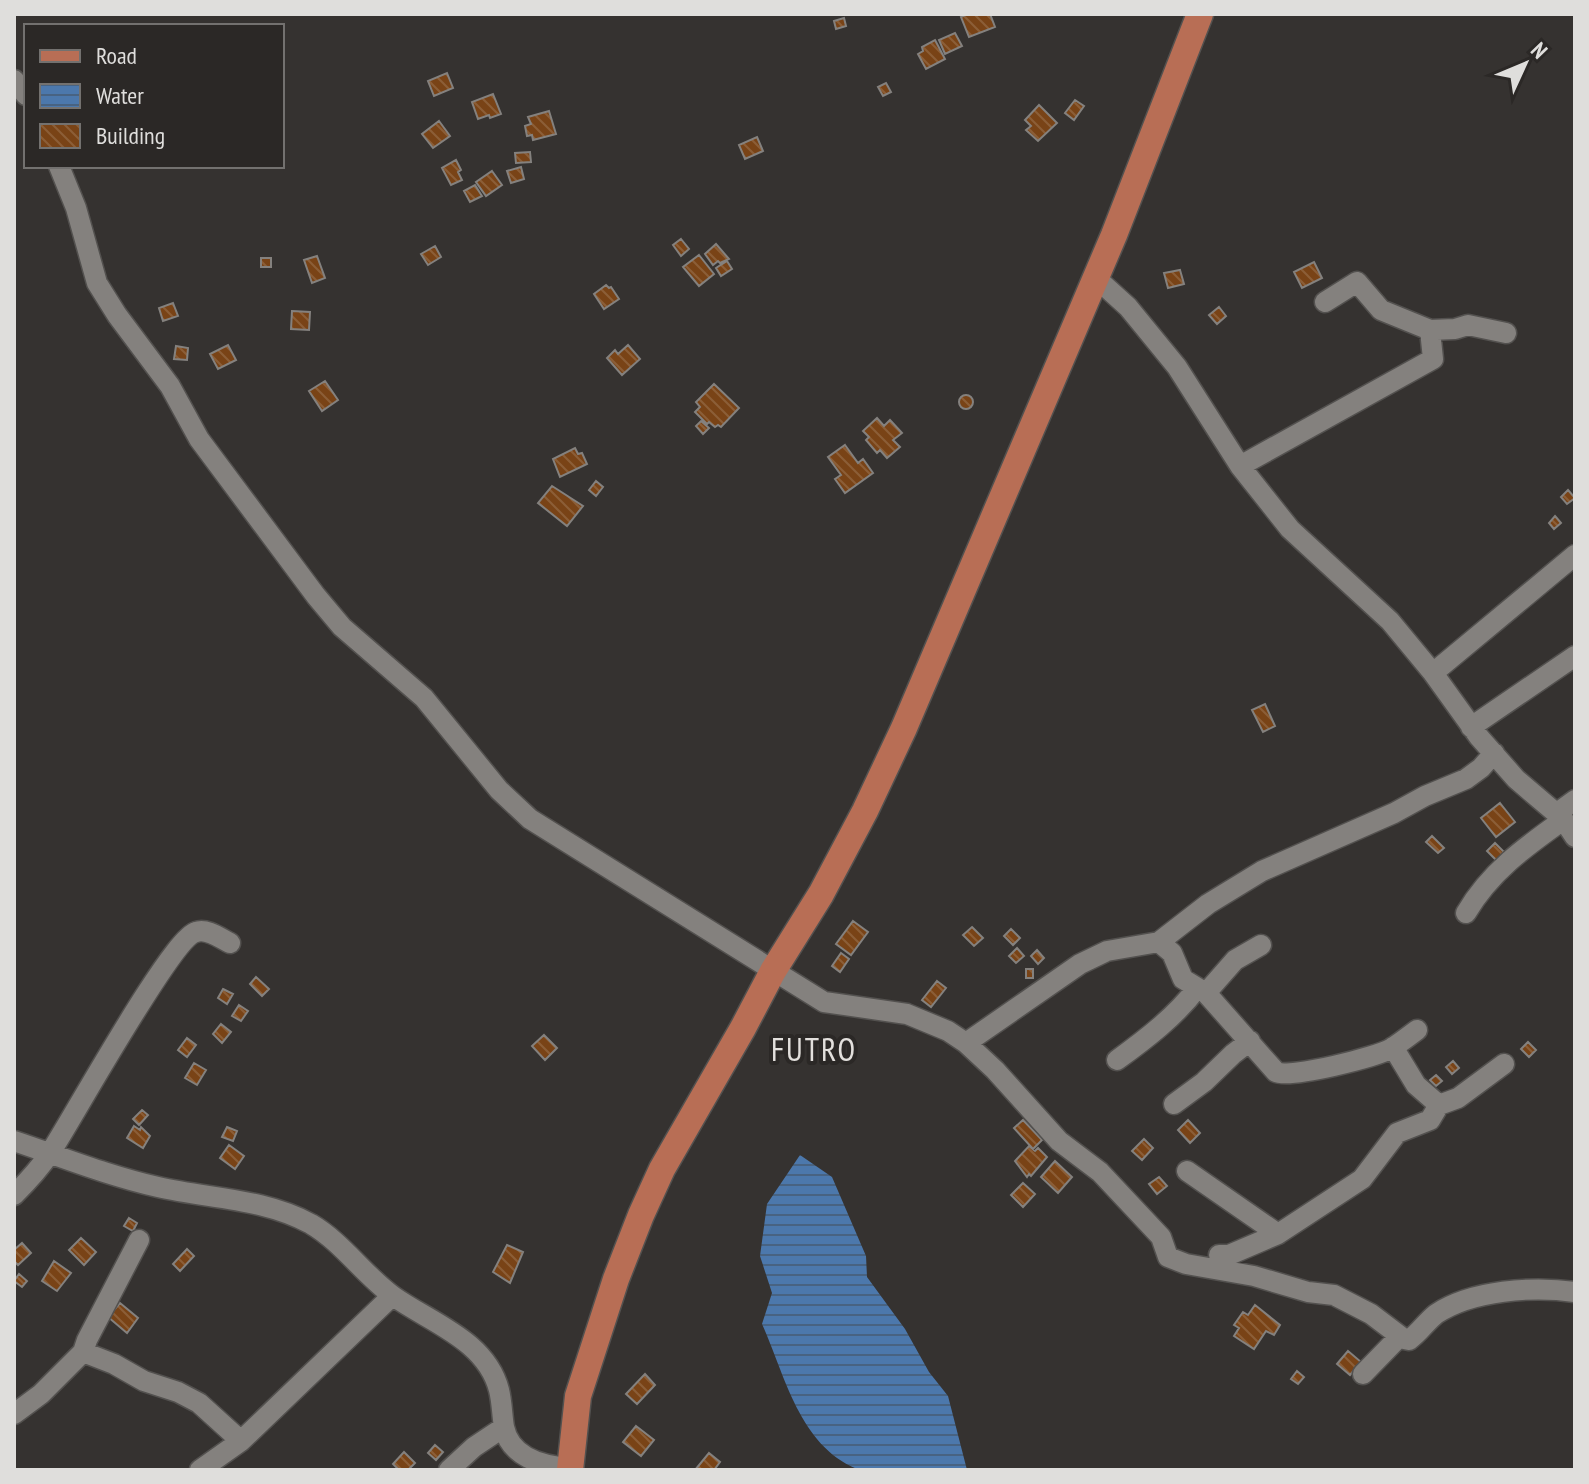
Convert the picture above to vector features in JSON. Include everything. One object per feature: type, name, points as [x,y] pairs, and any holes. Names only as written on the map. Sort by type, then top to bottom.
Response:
[{"type":"main road","points":[[570,1469],[578,1396],[616,1279],[641,1215],[662,1169],[773,971],[821,894],[865,811],[910,714],[1096,278],[1200,14]]},
{"type":"street","points":[[60,168],[76,208],[97,283],[170,386],[199,439],[342,627],[424,698],[499,790],[530,819],[824,1002],[907,1014],[948,1031],[966,1043],[1059,1141],[1100,1172],[1161,1237],[1168,1257],[1186,1264],[1254,1276],[1308,1292],[1334,1295],[1371,1314],[1409,1340],[1435,1315],[1466,1301],[1545,1288],[1575,1292]]},
{"type":"street","points":[[1096,278],[1128,307],[1177,367],[1240,466],[1290,529],[1390,621],[1433,673],[1471,727],[1516,779],[1565,823]]},
{"type":"street","points":[[1325,302],[1357,282],[1381,310],[1430,330],[1468,325],[1506,333]]},
{"type":"street","points":[[1240,466],[1433,359],[1430,330]]},
{"type":"street","points":[[1433,673],[1575,555]]},
{"type":"street","points":[[1471,727],[1575,656]]},
{"type":"street","points":[[966,1043],[1080,964],[1107,951],[1159,942],[1208,904],[1262,871],[1466,779],[1494,753]]},
{"type":"street","points":[[1466,913],[1490,878],[1522,849],[1565,823],[1575,800]]},
{"type":"street","points":[[14,1195],[50,1153],[184,938],[197,931],[209,932],[230,943]]},
{"type":"street","points":[[1159,942],[1172,953],[1183,979],[1201,990],[1276,1072],[1283,1075],[1352,1061],[1393,1047],[1417,1030]]},
{"type":"street","points":[[1117,1060],[1235,960],[1261,945]]},
{"type":"street","points":[[1174,1104],[1250,1041]]},
{"type":"street","points":[[1393,1047],[1416,1085],[1439,1105]]},
{"type":"street","points":[[1219,1255],[1229,1255],[1278,1234],[1362,1179],[1397,1133],[1430,1120],[1439,1105],[1458,1098],[1504,1064]]},
{"type":"street","points":[[14,1141],[117,1178],[284,1211],[313,1225],[392,1296],[449,1330],[483,1360],[499,1390],[504,1427],[511,1446],[530,1459],[570,1469]]},
{"type":"street","points":[[1187,1171],[1278,1234]]},
{"type":"street","points":[[14,1414],[41,1394],[83,1352],[139,1240]]},
{"type":"street","points":[[200,1470],[241,1441],[392,1296]]},
{"type":"street","points":[[1363,1374],[1400,1336]]},
{"type":"street","points":[[83,1352],[199,1403],[241,1441]]},
{"type":"street","points":[[449,1470],[474,1447],[504,1427]]},
{"type":"water","points":[[800,1155],[832,1177],[866,1256],[867,1277],[948,1396],[967,1470],[892,1472],[857,1469],[837,1458],[821,1443],[796,1407],[762,1324],[772,1293],[760,1256],[767,1204]]},
{"type":"building","points":[[990,14],[995,27],[969,37],[961,17]]},
{"type":"building","points":[[844,18],[846,26],[836,29],[834,21]]},
{"type":"building","points":[[955,33],[962,46],[945,54],[939,40]]},
{"type":"building","points":[[935,40],[945,59],[926,69],[918,54],[923,51],[922,47]]},
{"type":"building","points":[[447,73],[453,88],[434,96],[428,81]]},
{"type":"building","points":[[886,83],[891,92],[883,96],[878,87]]},
{"type":"building","points":[[493,94],[501,114],[478,119],[472,102]]},
{"type":"building","points":[[1075,100],[1084,106],[1074,120],[1065,113]]},
{"type":"building","points":[[1039,105],[1057,123],[1038,141],[1026,130],[1031,126],[1025,120]]},
{"type":"building","points":[[549,111],[556,134],[533,140],[532,135],[527,136],[525,126],[531,124],[528,117]]},
{"type":"building","points":[[439,121],[450,136],[433,148],[422,134]]},
{"type":"building","points":[[757,137],[763,151],[745,159],[739,145]]},
{"type":"building","points":[[530,152],[531,162],[516,163],[515,153]]},
{"type":"building","points":[[456,160],[462,180],[451,185],[442,168]]},
{"type":"building","points":[[521,167],[524,179],[511,183],[507,171]]},
{"type":"building","points":[[492,171],[502,185],[486,196],[476,182]]},
{"type":"building","points":[[475,185],[482,196],[470,202],[464,191]]},
{"type":"building","points":[[681,239],[689,249],[681,256],[673,245]]},
{"type":"building","points":[[716,244],[729,259],[713,265],[705,254]]},
{"type":"building","points":[[435,246],[441,257],[428,265],[421,254]]},
{"type":"building","points":[[699,255],[714,274],[699,286],[683,267]]},
{"type":"building","points":[[317,256],[325,278],[312,283],[304,260]]},
{"type":"building","points":[[261,258],[271,258],[271,267],[261,267]]},
{"type":"building","points":[[727,261],[732,269],[721,276],[716,268]]},
{"type":"building","points":[[1314,262],[1322,278],[1302,288],[1294,272]]},
{"type":"building","points":[[1180,270],[1184,284],[1168,288],[1164,273]]},
{"type":"building","points":[[606,285],[619,299],[604,309],[594,294]]},
{"type":"building","points":[[173,303],[178,316],[163,321],[159,308]]},
{"type":"building","points":[[1219,307],[1226,316],[1217,324],[1209,315]]},
{"type":"building","points":[[292,311],[310,312],[309,330],[291,329]]},
{"type":"building","points":[[228,345],[236,360],[218,369],[210,354]]},
{"type":"building","points":[[628,345],[640,359],[622,375],[607,358],[615,350],[618,354]]},
{"type":"building","points":[[176,346],[188,348],[187,360],[174,359]]},
{"type":"building","points":[[325,381],[338,400],[322,411],[309,391]]},
{"type":"building","points":[[714,384],[739,408],[721,427],[707,424],[695,412],[700,407],[696,402]]},
{"type":"building","points":[[966,395],[973,402],[966,409],[959,402]]},
{"type":"building","points":[[877,418],[884,426],[890,420],[902,433],[893,440],[900,447],[887,458],[880,450],[877,453],[863,431]]},
{"type":"building","points":[[701,421],[709,428],[703,434],[696,426]]},
{"type":"building","points":[[845,445],[858,463],[863,459],[873,473],[845,493],[835,479],[841,475],[828,457]]},
{"type":"building","points":[[575,448],[578,454],[582,453],[587,464],[560,477],[553,459]]},
{"type":"building","points":[[596,481],[603,487],[596,496],[589,490]]},
{"type":"building","points":[[552,486],[583,506],[567,526],[538,503]]},
{"type":"building","points":[[1568,490],[1575,498],[1567,504],[1561,497]]},
{"type":"building","points":[[1555,516],[1561,523],[1554,529],[1549,523]]},
{"type":"building","points":[[1265,704],[1275,726],[1263,732],[1252,710]]},
{"type":"building","points":[[1500,803],[1515,822],[1496,837],[1481,818]]},
{"type":"building","points":[[1432,836],[1444,848],[1438,853],[1426,842]]},
{"type":"building","points":[[1495,843],[1509,857],[1501,865],[1487,851]]},
{"type":"building","points":[[853,921],[868,932],[851,955],[836,944]]},
{"type":"building","points":[[972,927],[983,938],[974,946],[963,935]]},
{"type":"building","points":[[1011,929],[1020,938],[1013,945],[1004,936]]},
{"type":"building","points":[[1017,948],[1024,956],[1016,963],[1009,956]]},
{"type":"building","points":[[1037,950],[1044,958],[1038,964],[1031,956]]},
{"type":"building","points":[[841,953],[849,959],[840,972],[832,966]]},
{"type":"building","points":[[1026,969],[1033,969],[1033,978],[1026,978]]},
{"type":"building","points":[[256,977],[269,989],[262,996],[250,984]]},
{"type":"building","points":[[937,981],[946,988],[931,1007],[922,1000]]},
{"type":"building","points":[[223,989],[233,994],[227,1004],[218,998]]},
{"type":"building","points":[[239,1005],[248,1011],[241,1021],[232,1016]]},
{"type":"building","points":[[221,1024],[231,1032],[222,1043],[213,1034]]},
{"type":"building","points":[[544,1035],[557,1048],[545,1060],[532,1046]]},
{"type":"building","points":[[187,1038],[196,1045],[187,1057],[178,1050]]},
{"type":"building","points":[[1528,1042],[1536,1050],[1529,1057],[1521,1049]]},
{"type":"building","points":[[1453,1061],[1459,1068],[1452,1074],[1446,1067]]},
{"type":"building","points":[[194,1063],[206,1070],[197,1085],[185,1078]]},
{"type":"building","points":[[1436,1075],[1442,1081],[1436,1086],[1430,1080]]},
{"type":"building","points":[[142,1110],[148,1115],[139,1125],[133,1119]]},
{"type":"building","points":[[1023,1120],[1042,1140],[1033,1149],[1014,1128]]},
{"type":"building","points":[[1188,1120],[1200,1133],[1190,1143],[1178,1130]]},
{"type":"building","points":[[134,1126],[140,1130],[141,1127],[150,1136],[143,1148],[127,1138]]},
{"type":"building","points":[[227,1127],[237,1131],[233,1141],[222,1137]]},
{"type":"building","points":[[1144,1139],[1153,1148],[1142,1160],[1132,1151]]},
{"type":"building","points":[[229,1145],[244,1156],[235,1169],[220,1158]]},
{"type":"building","points":[[1029,1146],[1035,1151],[1038,1148],[1047,1157],[1027,1177],[1015,1161]]},
{"type":"building","points":[[1055,1161],[1072,1177],[1058,1193],[1041,1177]]},
{"type":"building","points":[[1159,1177],[1167,1186],[1157,1194],[1149,1184]]},
{"type":"building","points":[[1023,1183],[1035,1194],[1023,1207],[1011,1195]]},
{"type":"building","points":[[129,1218],[137,1223],[133,1231],[124,1226]]},
{"type":"building","points":[[81,1238],[96,1252],[84,1265],[69,1250]]},
{"type":"building","points":[[22,1243],[31,1253],[18,1265],[14,1261],[14,1250]]},
{"type":"building","points":[[507,1245],[523,1252],[510,1283],[493,1272]]},
{"type":"building","points":[[187,1249],[194,1256],[180,1271],[173,1264]]},
{"type":"building","points":[[54,1261],[71,1273],[57,1291],[42,1281]]},
{"type":"building","points":[[19,1274],[27,1281],[22,1287],[14,1281]]},
{"type":"building","points":[[120,1303],[138,1318],[127,1333],[108,1317]]},
{"type":"building","points":[[1255,1305],[1280,1325],[1274,1335],[1266,1331],[1254,1349],[1234,1336],[1239,1328],[1234,1325],[1243,1312],[1248,1315]]},
{"type":"building","points":[[1348,1351],[1361,1362],[1350,1375],[1337,1364]]},
{"type":"building","points":[[1297,1371],[1304,1377],[1298,1384],[1291,1379]]},
{"type":"building","points":[[645,1374],[655,1385],[637,1404],[626,1394]]},
{"type":"building","points":[[636,1426],[654,1440],[641,1456],[623,1442]]},
{"type":"building","points":[[435,1445],[443,1452],[436,1460],[428,1453]]},
{"type":"building","points":[[404,1452],[415,1463],[408,1470],[399,1470],[393,1464]]},
{"type":"building","points":[[709,1453],[720,1462],[714,1470],[695,1470]]},
{"type":"district","name":"FUTRO","points":[[814,1050]]}]
